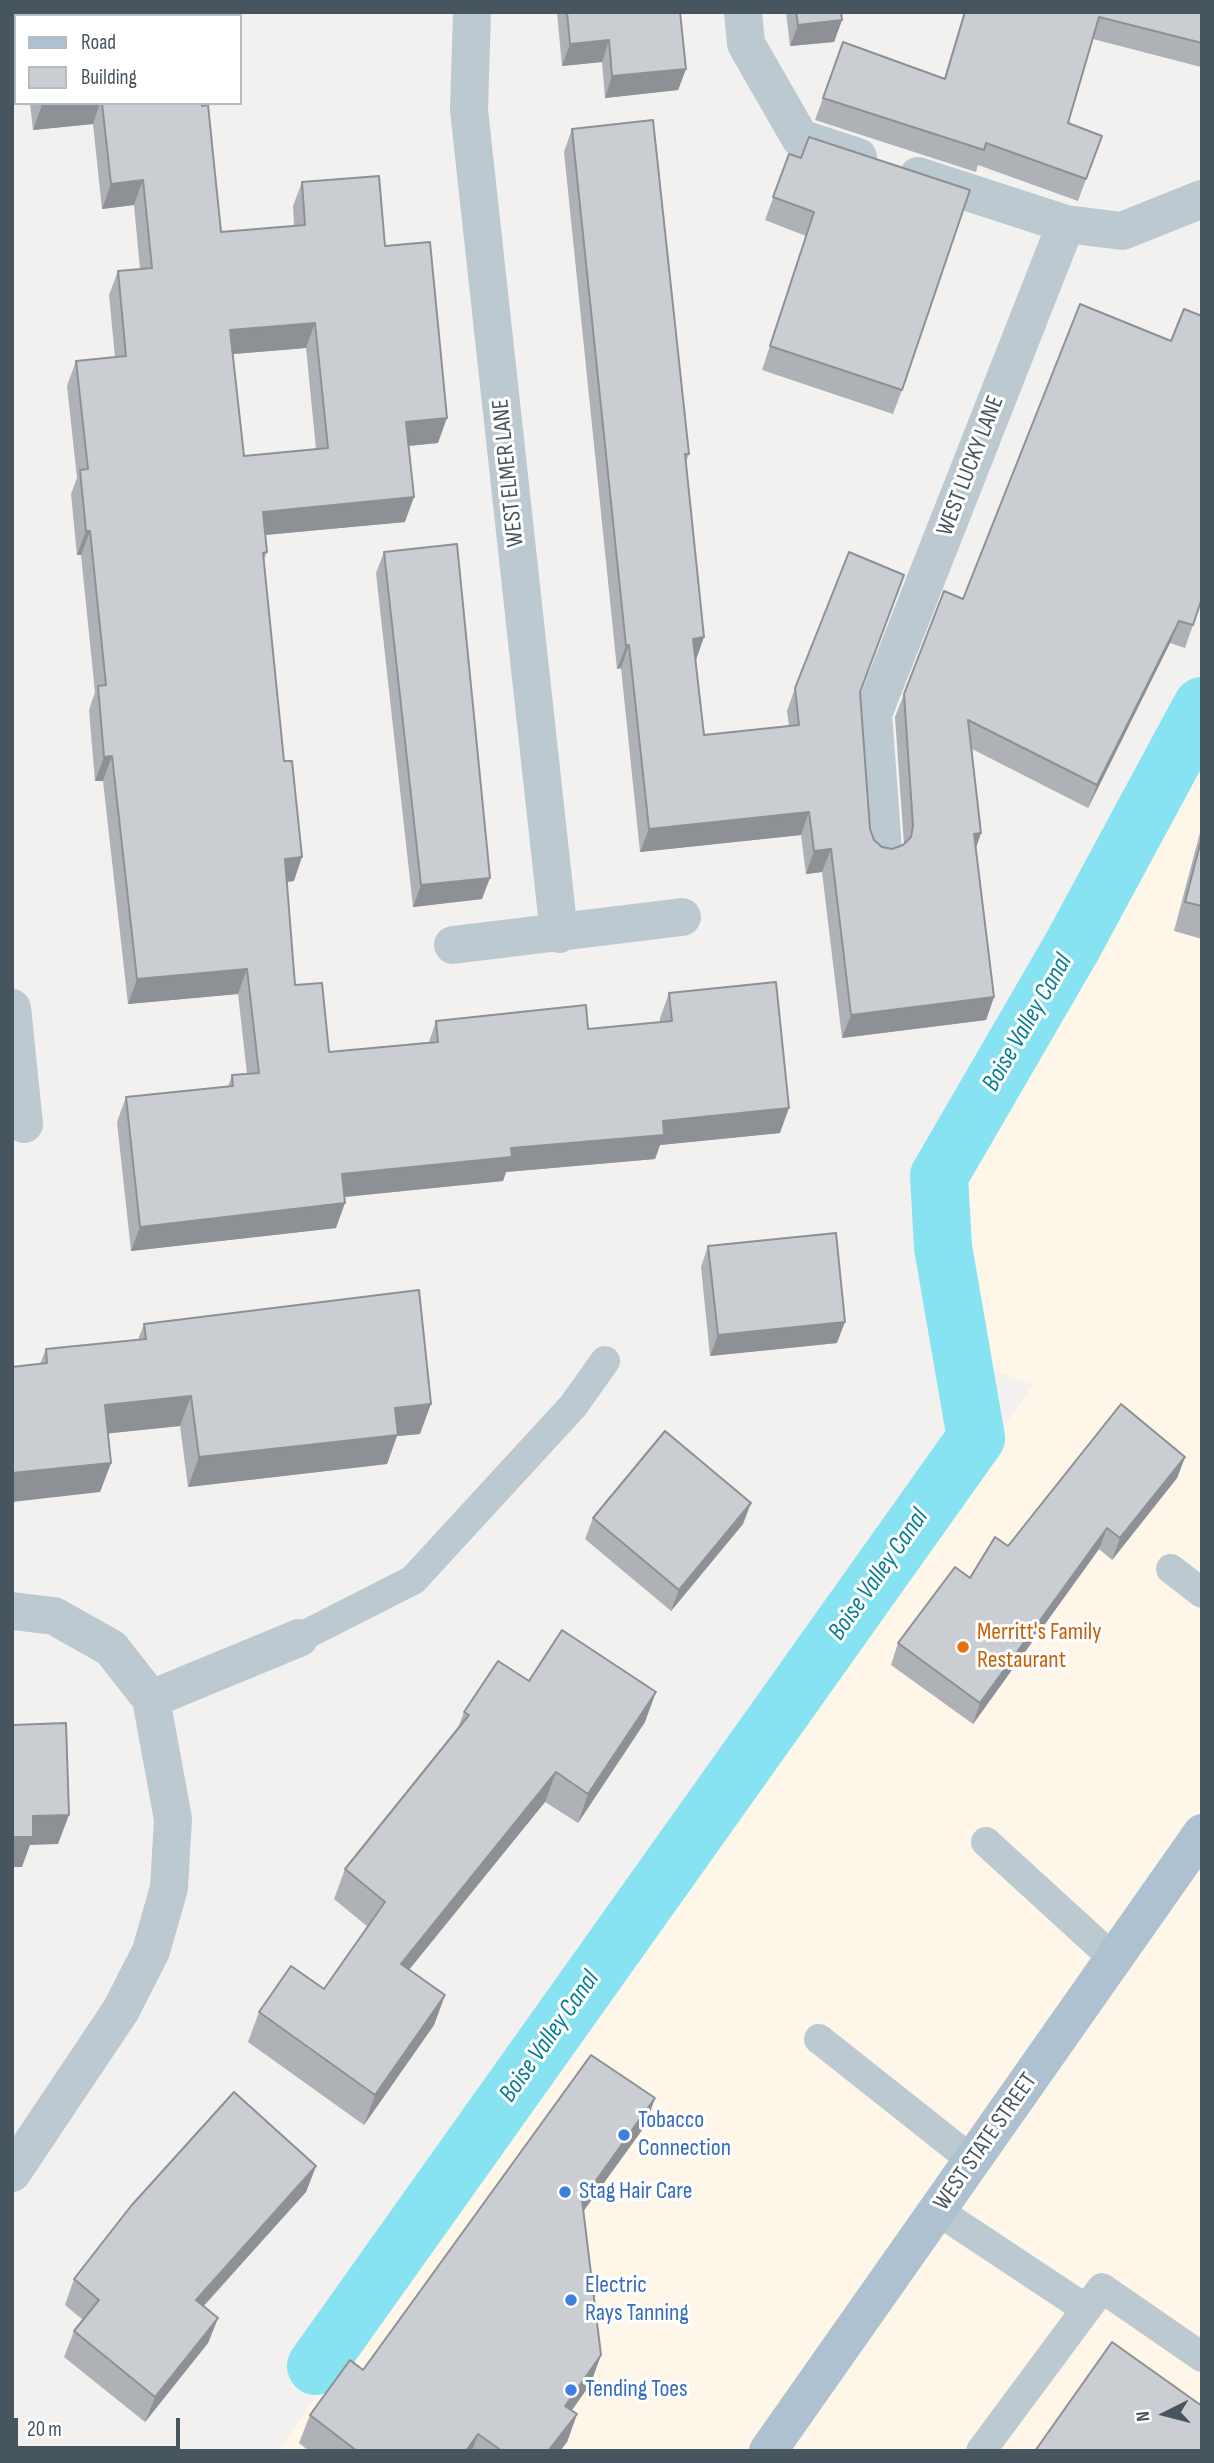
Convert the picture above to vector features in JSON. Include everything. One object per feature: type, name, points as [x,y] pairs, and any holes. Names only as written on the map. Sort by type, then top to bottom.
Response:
[{"type":"main road","name":"WEST STATE STREET","points":[[768,2451],[1202,1833]]},
{"type":"street","name":"WEST ELMER LANE","points":[[472,12],[469,110],[559,933]]},
{"type":"street","points":[[743,12],[746,44],[800,138],[1066,224],[1122,231],[1202,199]]},
{"type":"street","name":"WEST LUCKY LANE","points":[[883,850],[873,714],[1066,224]]},
{"type":"street","points":[[453,945],[682,917]]},
{"type":"street","points":[[12,1008],[24,1124]]},
{"type":"street","points":[[12,1611],[54,1616],[111,1648],[151,1699],[173,1819],[169,1888],[151,1951],[121,2010],[12,2173]]},
{"type":"street","points":[[151,1699],[299,1638]]},
{"type":"lane","points":[[299,1638],[413,1580],[573,1406],[605,1362]]},
{"type":"lane","points":[[1171,1569],[1202,1593]]},
{"type":"lane","points":[[986,1842],[1114,1959]]},
{"type":"lane","points":[[819,2039],[973,2161]]},
{"type":"lane","points":[[938,2211],[1086,2309]]},
{"type":"lane","points":[[981,2451],[1102,2288],[1202,2357]]},
{"type":"shaded area","points":[[1202,757],[1202,2451],[278,2451],[1033,1385],[981,1365],[947,1192]]},
{"type":"building","points":[[192,12],[192,14],[42,14]]},
{"type":"building","points":[[567,12],[680,12],[686,69],[612,76],[609,40],[570,44]]},
{"type":"building","points":[[796,12],[841,12],[842,20],[798,25]]},
{"type":"building","points":[[965,12],[1202,12],[1202,43],[1099,17],[1068,123],[1102,136],[1086,179],[986,143],[984,150],[823,98],[843,42],[945,79]]},
{"type":"building","points":[[102,105],[208,105],[221,232],[305,225],[302,182],[379,176],[385,246],[430,242],[447,418],[406,422],[414,497],[263,512],[267,552],[263,553],[284,761],[292,761],[302,857],[285,859],[295,985],[322,983],[329,1052],[438,1042],[436,1021],[586,1005],[588,1029],[672,1021],[669,993],[776,982],[789,1108],[663,1121],[664,1135],[511,1148],[512,1157],[342,1174],[345,1203],[140,1227],[126,1097],[233,1086],[232,1075],[259,1073],[247,969],[137,979],[112,756],[104,757],[98,686],[106,685],[90,531],[86,531],[80,470],[88,469],[76,361],[126,356],[118,271],[152,268],[143,180],[111,184]],"holes":[[[315,323],[328,448],[244,456],[230,330]]]},
{"type":"building","points":[[653,120],[689,454],[685,454],[704,637],[693,639],[704,735],[799,725],[795,688],[849,552],[904,575],[860,692],[870,829],[874,840],[882,847],[892,849],[903,845],[911,837],[913,826],[904,694],[944,591],[963,599],[1080,304],[1171,341],[1184,309],[1202,316],[1202,598],[1193,625],[1179,621],[1097,785],[968,720],[981,833],[974,834],[994,997],[851,1015],[831,849],[814,851],[809,812],[649,829],[629,645],[626,646],[572,129]]},
{"type":"building","points":[[809,137],[970,190],[902,390],[770,346],[814,212],[773,197],[789,154],[801,158]]},
{"type":"building","points":[[457,544],[490,878],[421,885],[384,552]]},
{"type":"building","points":[[1202,837],[1202,906],[1185,902]]},
{"type":"building","points":[[836,1233],[845,1322],[718,1335],[708,1246]]},
{"type":"building","points":[[419,1290],[431,1404],[395,1408],[398,1435],[199,1457],[191,1396],[105,1405],[111,1463],[12,1473],[12,1367],[47,1363],[46,1349],[146,1339],[144,1324]]},
{"type":"building","points":[[1121,1404],[1185,1457],[1120,1538],[1107,1528],[980,1703],[898,1643],[955,1567],[970,1578],[995,1537],[1008,1546]]},
{"type":"building","points":[[665,1431],[751,1503],[679,1590],[593,1518]]},
{"type":"building","points":[[562,1630],[656,1692],[588,1794],[556,1772],[401,1964],[445,1995],[375,2095],[259,2012],[291,1966],[324,1989],[385,1902],[345,1869],[469,1715],[464,1712],[498,1661],[529,1681]]},
{"type":"building","points":[[66,1723],[69,1815],[33,1816],[33,1837],[12,1837],[12,1725]]},
{"type":"building","points":[[591,2055],[655,2098],[582,2200],[601,2355],[565,2406],[577,2414],[548,2451],[502,2451],[478,2434],[466,2451],[357,2451],[310,2415],[350,2360],[363,2370]]},
{"type":"building","points":[[234,2092],[316,2166],[196,2300],[218,2318],[155,2397],[74,2331],[99,2300],[74,2279],[131,2206]]},
{"type":"building","points":[[1112,2342],[1202,2406],[1202,2451],[1035,2451]]},
{"type":"waterway","name":"Boise Valley Canal","points":[[316,2366],[976,1438],[943,1247],[939,1176],[1073,945],[1202,706]]},
{"type":"place","name":"Merritt's Family Restaurant","points":[[963,1647]]},
{"type":"place","name":"Tobacco Connection","points":[[624,2135]]},
{"type":"place","name":"Stag Hair Care","points":[[565,2192]]},
{"type":"place","name":"Electric Rays Tanning","points":[[571,2300]]},
{"type":"place","name":"Tending Toes","points":[[571,2390]]}]
